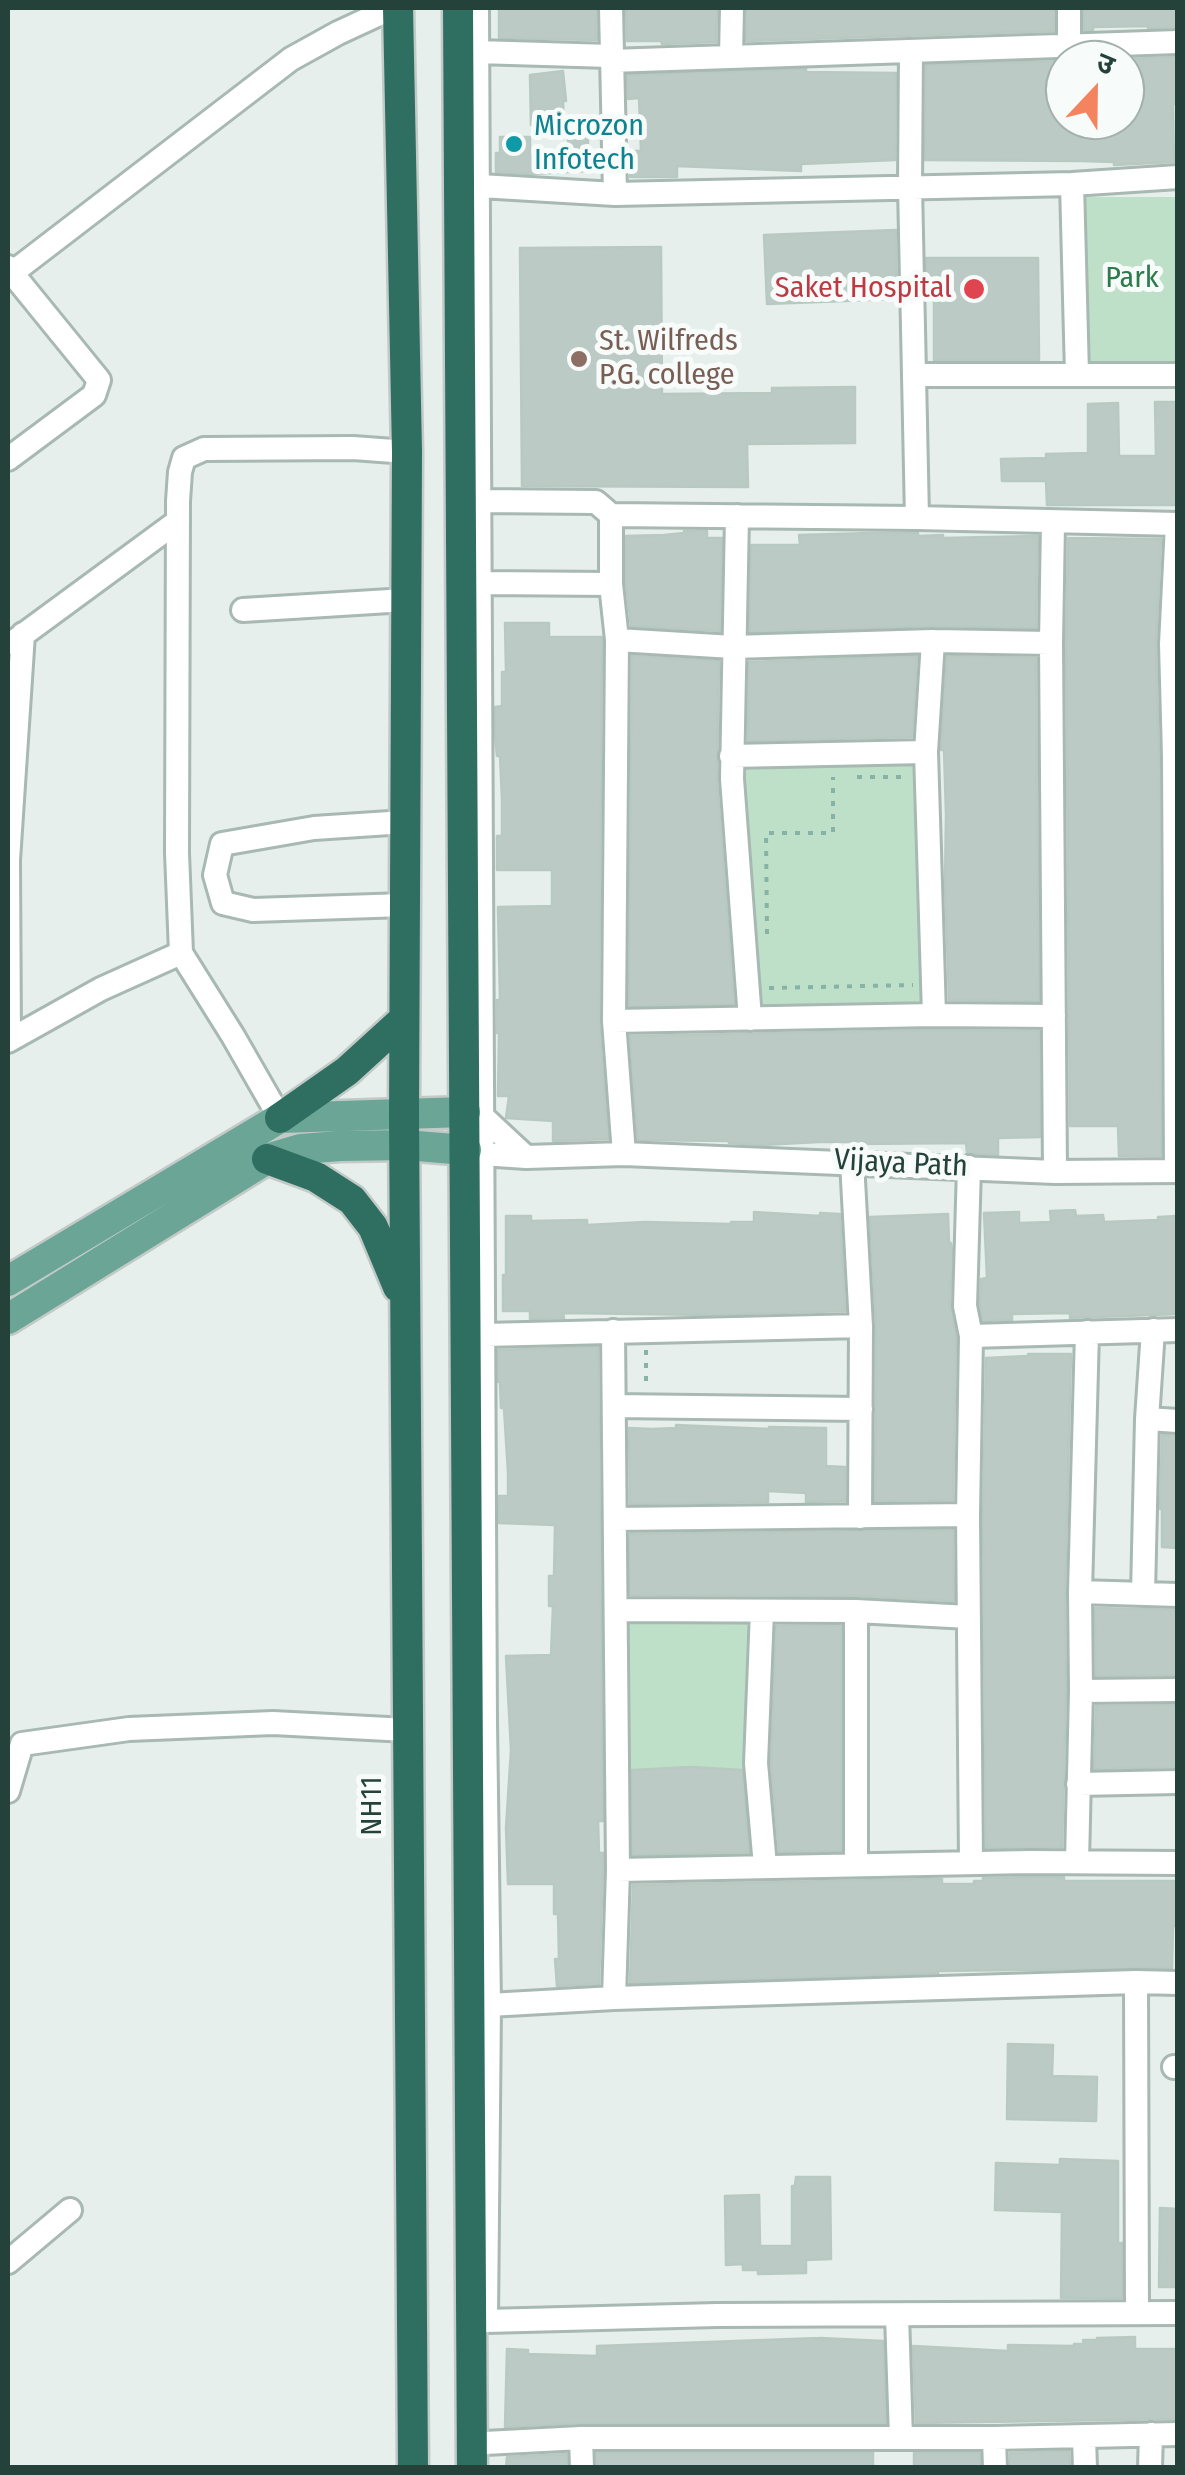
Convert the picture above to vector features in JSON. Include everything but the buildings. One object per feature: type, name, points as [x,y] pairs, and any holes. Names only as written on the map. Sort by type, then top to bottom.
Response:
[{"type":"highway","name":"NH11","points":[[395,8],[407,452],[404,1304],[412,2468]]},
{"type":"highway","points":[[458,8],[468,186],[478,2455]]},
{"type":"highway","points":[[280,1118],[348,1072],[404,1019]]},
{"type":"highway","points":[[266,1159],[316,1176],[352,1200],[374,1227],[404,1304]]},
{"type":"main road","points":[[8,1319],[266,1159],[474,1115]]},
{"type":"main road","points":[[8,1280],[280,1118],[404,1130],[474,1152]]},
{"type":"street","points":[[8,459],[94,396],[98,380],[9,272],[291,59],[338,32],[395,8]]},
{"type":"street","points":[[477,8],[478,52],[468,186],[480,500],[474,1115],[526,1157]]},
{"type":"street","points":[[611,8],[615,194]]},
{"type":"street","points":[[731,56],[732,8]]},
{"type":"street","points":[[1068,8],[1069,40]]},
{"type":"street","points":[[1145,43],[1178,42]]},
{"type":"street","points":[[478,52],[610,58],[1045,46]]},
{"type":"street","points":[[911,51],[910,186],[918,518]]},
{"type":"street","points":[[468,186],[615,194],[1072,184],[1178,177]]},
{"type":"street","points":[[1072,184],[1077,374]]},
{"type":"street","points":[[914,375],[1178,375]]},
{"type":"street","points":[[280,1118],[181,953],[180,472],[184,458],[204,450],[353,448],[407,452]]},
{"type":"street","points":[[480,500],[596,502],[611,515],[1177,524],[1177,1171]]},
{"type":"street","points":[[611,515],[611,584],[617,640],[614,1022],[624,1154]]},
{"type":"street","points":[[736,516],[732,756],[750,1019]]},
{"type":"street","points":[[178,520],[15,640],[8,860],[8,1040],[102,989],[181,953]]},
{"type":"street","points":[[1054,522],[1050,643],[1055,1172]]},
{"type":"street","points":[[480,583],[611,584]]},
{"type":"street","points":[[243,610],[406,600]]},
{"type":"street","points":[[617,640],[733,647],[933,641],[1050,643]]},
{"type":"street","points":[[933,641],[926,752],[934,1015]]},
{"type":"street","points":[[732,756],[926,752]]},
{"type":"street","points":[[405,822],[314,828],[222,844],[215,875],[223,903],[253,910],[405,906]]},
{"type":"street","points":[[614,1022],[1054,1016]]},
{"type":"street","points":[[474,1152],[484,1335],[489,2004],[486,2321],[478,2455],[485,2468]]},
{"type":"street","name":"Vijaya Path","points":[[474,1152],[526,1157],[624,1154],[1055,1172],[1177,1171]]},
{"type":"street","points":[[852,1162],[862,1326],[860,1517]]},
{"type":"street","points":[[969,1167],[966,1306],[971,1336],[971,1863]]},
{"type":"street","points":[[484,1335],[862,1326]]},
{"type":"street","points":[[1143,1594],[1147,1419],[1154,1330]]},
{"type":"street","points":[[971,1336],[1178,1330]]},
{"type":"street","points":[[614,1332],[618,1870],[614,1998]]},
{"type":"street","points":[[1077,1862],[1087,1332]]},
{"type":"street","points":[[614,1406],[861,1409]]},
{"type":"street","points":[[1147,1419],[1178,1421]]},
{"type":"street","points":[[616,1519],[968,1516]]},
{"type":"street","points":[[1080,1592],[1178,1595]]},
{"type":"street","points":[[617,1610],[856,1611],[969,1616]]},
{"type":"street","points":[[762,1611],[756,1763],[766,1866]]},
{"type":"street","points":[[856,1611],[856,1864]]},
{"type":"street","points":[[1082,1691],[1178,1690]]},
{"type":"street","points":[[8,1791],[15,1735],[273,1723],[407,1730]]},
{"type":"street","points":[[1078,1784],[1178,1782]]},
{"type":"street","points":[[618,1870],[856,1864],[1178,1864]]},
{"type":"street","points":[[1136,1982],[1137,2313]]},
{"type":"street","points":[[489,2004],[1178,1983]]},
{"type":"street","points":[[8,2262],[70,2210]]},
{"type":"street","points":[[486,2321],[717,2315],[1178,2313]]},
{"type":"street","points":[[897,2316],[901,2438]]},
{"type":"street","points":[[1150,2468],[1151,2434]]},
{"type":"street","points":[[478,2455],[581,2438],[1084,2438],[1178,2434]]},
{"type":"street","points":[[581,2438],[582,2468]]},
{"type":"street","points":[[994,2438],[996,2468]]},
{"type":"street","points":[[1084,2438],[1085,2468]]},
{"type":"path","points":[[768,949],[766,833],[833,833],[832,777],[915,777]]},
{"type":"path","points":[[768,988],[914,985]]},
{"type":"path","points":[[646,1342],[646,1392]]},
{"type":"green space","name":"Park","points":[[1084,197],[1177,197],[1177,362],[1088,361]]},
{"type":"green space","points":[[926,752],[934,1015],[750,1019],[731,756]]},
{"type":"green space","points":[[617,1610],[762,1611],[765,1866],[618,1870]]},
{"type":"place","name":"Microzon Infotech","points":[[514,144]]},
{"type":"place","name":"Saket Hospital","points":[[974,289]]},
{"type":"place","name":"St. Wilfreds P.G. college","points":[[579,359]]}]
